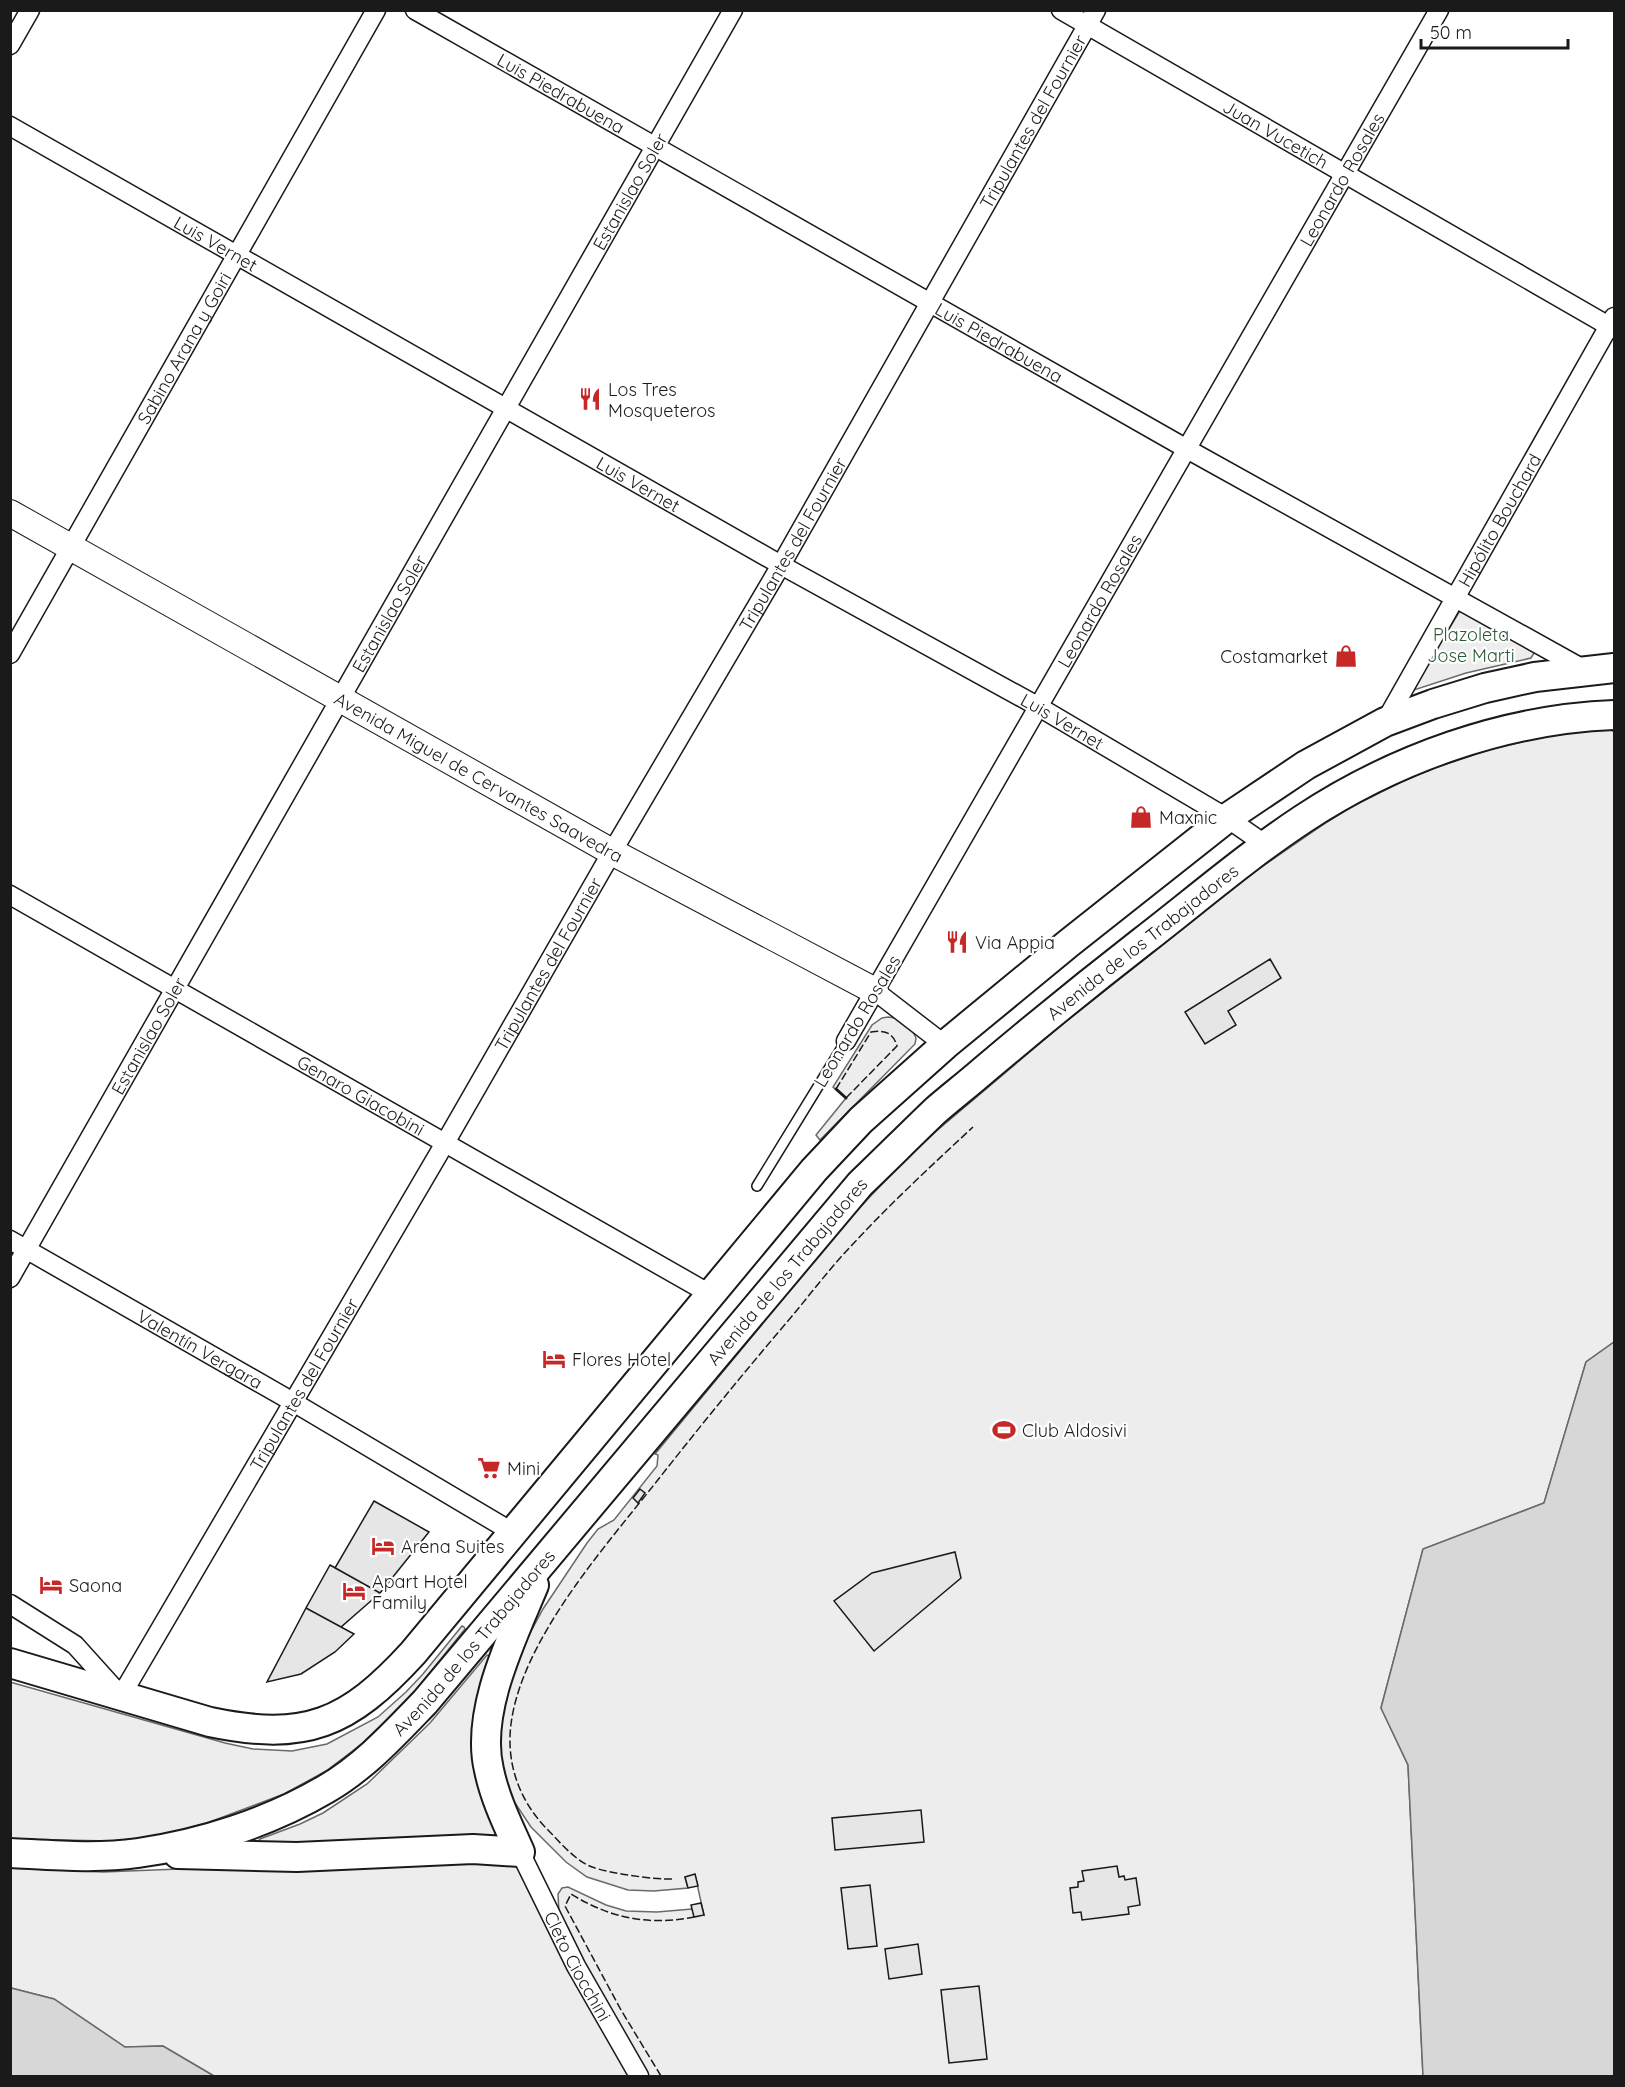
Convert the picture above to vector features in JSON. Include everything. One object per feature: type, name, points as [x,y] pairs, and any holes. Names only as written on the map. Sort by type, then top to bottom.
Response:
[{"type":"main road","name":"Avenida de los Trabajadores","points":[[10,1664],[210,1722],[245,1728],[281,1730],[324,1722],[347,1712],[388,1681],[444,1617],[512,1532],[814,1170],[861,1120],[945,1045],[1227,818],[1306,765],[1385,722],[1485,688],[1535,677],[1614,668]]},
{"type":"main road","name":"Avenida de los Trabajadores","points":[[10,1853],[57,1855],[137,1853],[197,1841],[253,1823],[327,1789],[386,1742],[425,1702],[860,1184],[937,1110],[1036,1026],[1266,845],[1340,797],[1426,755],[1513,729],[1560,720],[1614,715]]},
{"type":"main road","points":[[137,1853],[297,1857],[473,1849],[520,1852],[494,1790],[488,1768],[486,1744],[492,1701],[504,1661],[548,1555]]},
{"type":"street","points":[[10,45],[30,10]]},
{"type":"street","name":"Sabino Arana y Goiri","points":[[10,654],[376,10]]},
{"type":"street","name":"Luis Piedrabuena","points":[[415,10],[1187,449],[1585,670]]},
{"type":"street","name":"Estanislao Soler","points":[[10,1278],[733,10]]},
{"type":"street","name":"Juan Vucetich","points":[[1061,10],[1092,18],[1345,173],[1613,324]]},
{"type":"street","name":"Leonardo Rosales","points":[[846,1041],[1439,10]]},
{"type":"street","name":"Tripulantes del Fournier","points":[[121,1696],[781,565],[1092,18]]},
{"type":"street","name":"Luis Vernet","points":[[10,126],[781,565],[1039,707],[1227,818],[1266,845]]},
{"type":"street","name":"Hipólito Bouchard","points":[[1385,722],[1613,324]]},
{"type":"street","name":"Avenida Miguel de Cervantes Saavedra","points":[[10,513],[612,852],[875,991],[945,1045]]},
{"type":"street","name":"Genaro Giacobini","points":[[10,895],[710,1294]]},
{"type":"street","name":"Valentín Vergara","points":[[10,1240],[293,1402],[512,1532]]},
{"type":"street","points":[[10,1604],[75,1645],[121,1696]]},
{"type":"street","name":"Cleto Ciocchini","points":[[520,1852],[576,1966],[639,2076]]},
{"type":"lane","name":"Leonardo Rosales","points":[[757,1186],[846,1041]]},
{"type":"shaded area","name":"Plazoleta Jose Marti","points":[[1461,609],[1540,651],[1534,653],[1531,658],[1466,673],[1411,691]]},
{"type":"shaded area","name":"Club Aldosivi","points":[[1608,728],[1614,732],[1614,1342],[1586,1362],[1544,1503],[1423,1549],[1381,1708],[1408,1765],[1423,2076],[649,2076],[612,2015],[559,1913],[558,1894],[562,1888],[568,1887],[606,1905],[626,1911],[657,1912],[692,1909],[704,1915],[695,1875],[685,1877],[688,1888],[654,1891],[628,1890],[587,1877],[566,1862],[531,1827],[513,1800],[502,1769],[499,1733],[507,1692],[522,1648],[543,1609],[587,1543],[598,1529],[614,1520],[657,1466],[658,1455],[655,1454],[847,1221],[934,1133],[1064,1023],[1257,870],[1351,807],[1434,768],[1488,750],[1543,737]]},
{"type":"shaded area","points":[[888,1017],[895,1018],[913,1032],[916,1038],[915,1044],[820,1140],[816,1135],[846,1098],[833,1087],[872,1025]]},
{"type":"shaded area","points":[[1614,1342],[1614,2076],[1423,2076],[1408,1765],[1381,1708],[1423,1549],[1544,1503],[1586,1362]]},
{"type":"shaded area","points":[[462,1626],[465,1629],[411,1696],[363,1743],[326,1771],[284,1794],[207,1823],[153,1837],[111,1841],[11,1839],[10,1682],[225,1743],[253,1749],[292,1751],[327,1744],[378,1717],[423,1674]]},
{"type":"shaded area","points":[[487,1655],[490,1656],[472,1734],[472,1759],[484,1802],[503,1844],[256,1844],[260,1839],[323,1813],[367,1784],[430,1723]]},
{"type":"shaded area","points":[[486,1857],[516,1865],[569,1969],[629,2076],[214,2076],[163,2046],[125,2047],[54,1999],[11,1988],[11,1868],[103,1872]]},
{"type":"shaded area","points":[[11,1988],[54,1999],[125,2047],[163,2046],[214,2076],[11,2076]]},
{"type":"building","points":[[1270,959],[1281,978],[1228,1011],[1236,1025],[1205,1044],[1185,1012]]},
{"type":"building","points":[[640,1489],[645,1493],[638,1503],[633,1498]]},
{"type":"building","points":[[374,1501],[429,1532],[380,1593],[335,1568]]},
{"type":"building","points":[[955,1552],[961,1578],[874,1651],[834,1601],[872,1573]]},
{"type":"building","points":[[330,1565],[380,1593],[341,1627],[306,1608]]},
{"type":"building","points":[[306,1608],[354,1634],[335,1652],[301,1674],[267,1682]]},
{"type":"building","points":[[921,1810],[924,1842],[835,1850],[832,1818]]},
{"type":"building","points":[[1117,1866],[1119,1877],[1124,1876],[1125,1880],[1136,1878],[1140,1905],[1128,1907],[1129,1914],[1082,1920],[1081,1912],[1073,1913],[1070,1888],[1078,1887],[1078,1882],[1084,1881],[1082,1871]]},
{"type":"building","points":[[695,1874],[698,1886],[688,1888],[685,1877]]},
{"type":"building","points":[[870,1885],[877,1946],[848,1949],[841,1888]]},
{"type":"building","points":[[701,1903],[704,1915],[694,1917],[691,1905]]},
{"type":"building","points":[[918,1944],[922,1974],[889,1979],[885,1949]]},
{"type":"building","points":[[979,1986],[987,2059],[949,2063],[941,1990]]},
{"type":"fence","points":[[836,1089],[871,1032],[880,1031],[890,1035],[897,1046],[846,1098]]},
{"type":"fence","points":[[672,1879],[620,1874],[585,1864],[561,1844],[528,1805],[516,1780],[510,1738],[518,1692],[531,1659],[548,1627],[591,1564],[690,1439],[844,1253],[973,1127]]},
{"type":"fence","points":[[661,2076],[621,2010],[565,1906],[571,1894],[600,1909],[630,1918],[661,1921],[694,1917]]},
{"type":"wall","points":[[836,1089],[846,1098]]},
{"type":"place","name":"Los Tres Mosqueteros","points":[[590,399]]},
{"type":"place","name":"Costamarket","points":[[1346,656]]},
{"type":"place","name":"Maxnic","points":[[1141,817]]},
{"type":"place","name":"Via Appia","points":[[957,942]]},
{"type":"place","name":"Flores Hotel","points":[[554,1359]]},
{"type":"place","name":"Club Aldosivi","points":[[1004,1430]]},
{"type":"place","name":"Mini","points":[[489,1468]]},
{"type":"place","name":"Arena Suites","points":[[383,1546]]},
{"type":"place","name":"Saona","points":[[51,1585]]},
{"type":"place","name":"Apart Hotel Family","points":[[354,1591]]}]
